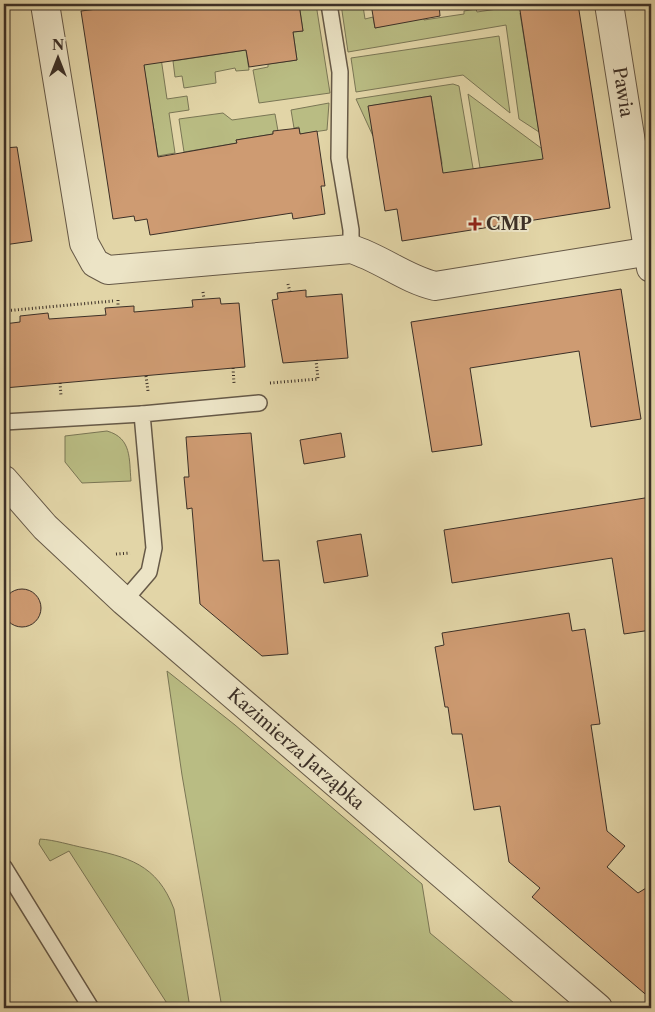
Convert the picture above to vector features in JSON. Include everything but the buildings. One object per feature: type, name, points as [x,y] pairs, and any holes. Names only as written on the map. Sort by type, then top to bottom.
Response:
[{"type":"street","points":[[45,4],[84,243],[95,263],[108,270],[351,249],[417,282],[435,286],[650,257]]},
{"type":"street","name":"Pawia","points":[[609,4],[650,257]]},
{"type":"street","name":"Kazimierza Jarząbka","points":[[4,480],[45,527],[124,602],[598,1008]]},
{"type":"lane","points":[[329,4],[340,72],[339,158],[351,230],[351,249]]},
{"type":"lane","points":[[4,422],[142,414],[259,403]]},
{"type":"lane","points":[[124,602],[149,572],[154,548],[142,414]]},
{"type":"lane","points":[[4,867],[91,1008]]},
{"type":"path","points":[[203,292],[204,299]]},
{"type":"path","points":[[118,300],[118,307]]},
{"type":"path","points":[[33,308],[33,314]]},
{"type":"path","points":[[233,368],[234,386]]},
{"type":"path","points":[[146,376],[148,394]]},
{"type":"path","points":[[60,384],[62,402]]},
{"type":"green space","points":[[299,4],[316,4],[330,93],[259,103],[253,70],[268,67],[268,64],[297,60],[293,32],[303,31]]},
{"type":"green space","points":[[341,4],[363,6],[365,19],[373,17],[375,28],[423,16],[424,20],[464,14],[464,11],[476,9],[477,12],[504,8],[504,4],[525,4],[526,12],[520,13],[539,132],[519,119],[506,25],[348,52]]},
{"type":"green space","points":[[499,36],[510,113],[463,75],[356,92],[351,58]]},
{"type":"green space","points":[[246,50],[249,70],[236,71],[235,68],[215,72],[216,83],[184,88],[182,76],[175,77],[173,61]]},
{"type":"green space","points":[[161,58],[167,99],[187,96],[189,110],[169,113],[175,153],[158,156],[143,61]]},
{"type":"green space","points":[[453,84],[459,86],[474,174],[438,180],[442,163],[431,96],[369,106],[373,136],[356,99]]},
{"type":"green space","points":[[468,94],[541,148],[544,147],[547,162],[480,168]]},
{"type":"green space","points":[[329,103],[327,130],[300,134],[299,127],[294,128],[291,110]]},
{"type":"green space","points":[[223,113],[232,120],[275,114],[278,131],[273,132],[273,134],[236,140],[237,143],[184,152],[179,119]]},
{"type":"green space","points":[[107,431],[121,439],[128,450],[131,481],[82,483],[65,462],[65,436]]},
{"type":"green space","points":[[167,671],[235,725],[422,884],[430,933],[520,1008],[222,1008],[182,775]]},
{"type":"green space","points":[[40,839],[57,841],[128,859],[150,872],[159,882],[174,909],[190,1008],[170,1008],[69,851],[50,861],[39,844]]},
{"type":"place","name":"CMP","points":[[475,224]]}]
